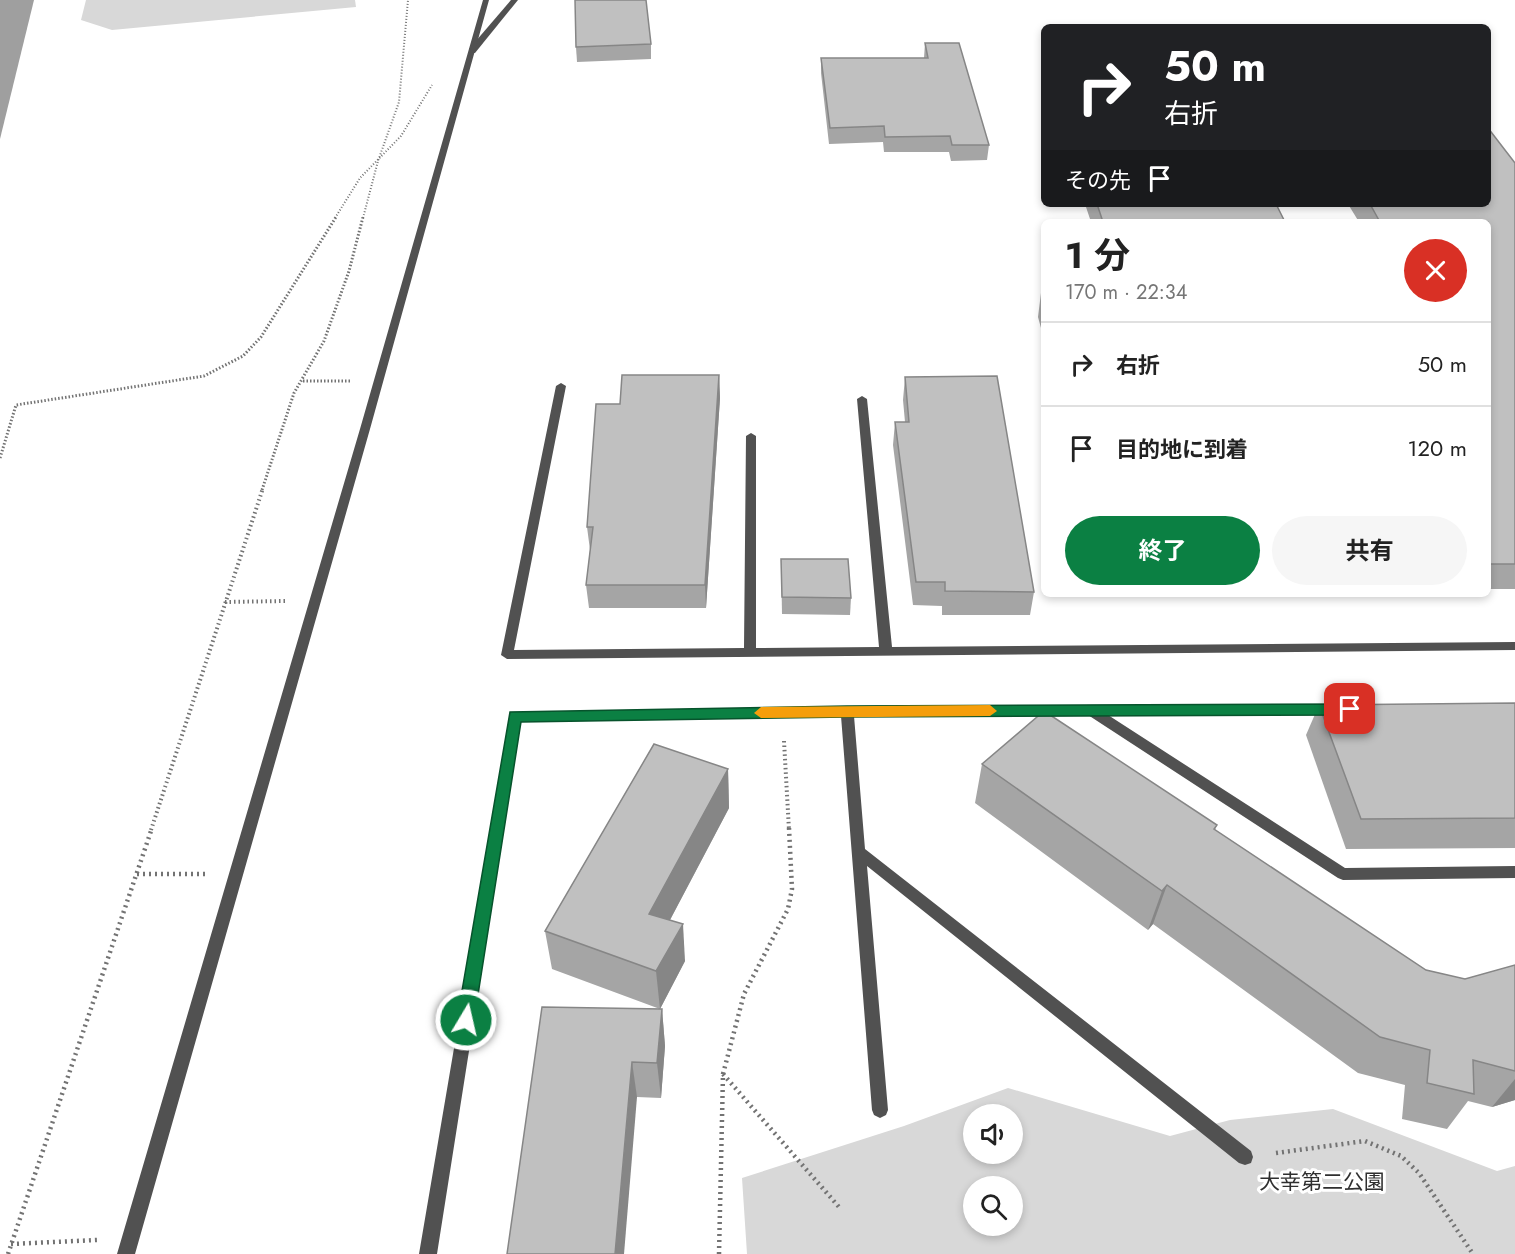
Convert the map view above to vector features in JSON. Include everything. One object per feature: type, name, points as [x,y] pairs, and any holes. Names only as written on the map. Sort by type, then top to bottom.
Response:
[{"type":"street","points":[[126,1254],[379,380],[486,0]]},
{"type":"street","points":[[472,51],[515,0]]},
{"type":"street","points":[[561,386],[507,655],[1515,646]]},
{"type":"street","points":[[862,399],[886,652]]},
{"type":"street","points":[[750,653],[751,436]]},
{"type":"street","points":[[428,1254],[515,716],[847,711],[1350,709]]},
{"type":"street","points":[[847,711],[880,1110]]},
{"type":"street","points":[[1090,711],[1343,874],[1515,872]]},
{"type":"street","points":[[859,852],[1245,1157]]},
{"type":"path","points":[[8,1254],[137,874],[294,393],[324,341],[349,271],[378,161],[399,102],[408,0]]},
{"type":"path","points":[[0,458],[16,405],[204,376],[243,356],[261,337],[360,178],[401,136],[434,83]]},
{"type":"path","points":[[302,381],[379,380]]},
{"type":"path","points":[[225,602],[315,600]]},
{"type":"path","points":[[719,1254],[723,1074],[744,994],[788,909],[792,890],[783,712]]},
{"type":"path","points":[[137,874],[236,874]]},
{"type":"path","points":[[723,1074],[839,1207]]},
{"type":"path","points":[[1245,1157],[1365,1141],[1401,1156],[1419,1173],[1473,1254]]},
{"type":"path","points":[[11,1244],[130,1239]]},
{"type":"green space","points":[[86,0],[355,0],[356,7],[112,30],[81,20]]},
{"type":"green space","name":"大幸第二公園","points":[[1008,1088],[1170,1136],[1230,1120],[1333,1109],[1497,1171],[1515,1166],[1515,1254],[747,1254],[742,1178],[904,1126],[963,1104],[963,1164],[1023,1164],[1023,1104],[964,1104]]},
{"type":"shaded area","points":[[0,0],[34,0],[0,139]]},
{"type":"building","points":[[575,0],[646,0],[651,44],[576,47]]},
{"type":"building","points":[[925,43],[959,43],[989,145],[952,145],[950,136],[885,137],[884,126],[830,128],[821,58],[928,58]]},
{"type":"building","points":[[1491,132],[1515,163],[1515,564],[1491,564],[1491,219],[1378,219],[1372,207],[1491,207]]},
{"type":"building","points":[[1098,207],[1278,207],[1284,219],[1102,219]]},
{"type":"building","points":[[622,375],[719,375],[705,585],[586,585],[593,527],[587,527],[596,404],[620,404]]},
{"type":"building","points":[[997,376],[1034,592],[945,591],[945,582],[916,582],[895,422],[909,422],[905,377]]},
{"type":"building","points":[[781,559],[848,559],[851,598],[782,597]]},
{"type":"building","points":[[1515,703],[1515,818],[1361,819],[1319,705]]},
{"type":"building","points":[[1044,711],[1217,825],[1214,829],[1426,970],[1465,979],[1515,965],[1515,1071],[1473,1060],[1474,1094],[1427,1083],[1430,1050],[1380,1037],[1167,885],[1162,891],[982,764]]},
{"type":"building","points":[[654,744],[728,769],[649,914],[683,924],[656,971],[545,931]]},
{"type":"building","points":[[542,1007],[662,1009],[657,1063],[632,1062],[615,1254],[507,1254]]},
{"type":"slow traffic","points":[[761,713],[990,711]]},
{"type":"route","points":[[466,1020],[515,716],[847,711],[1350,709]]}]
